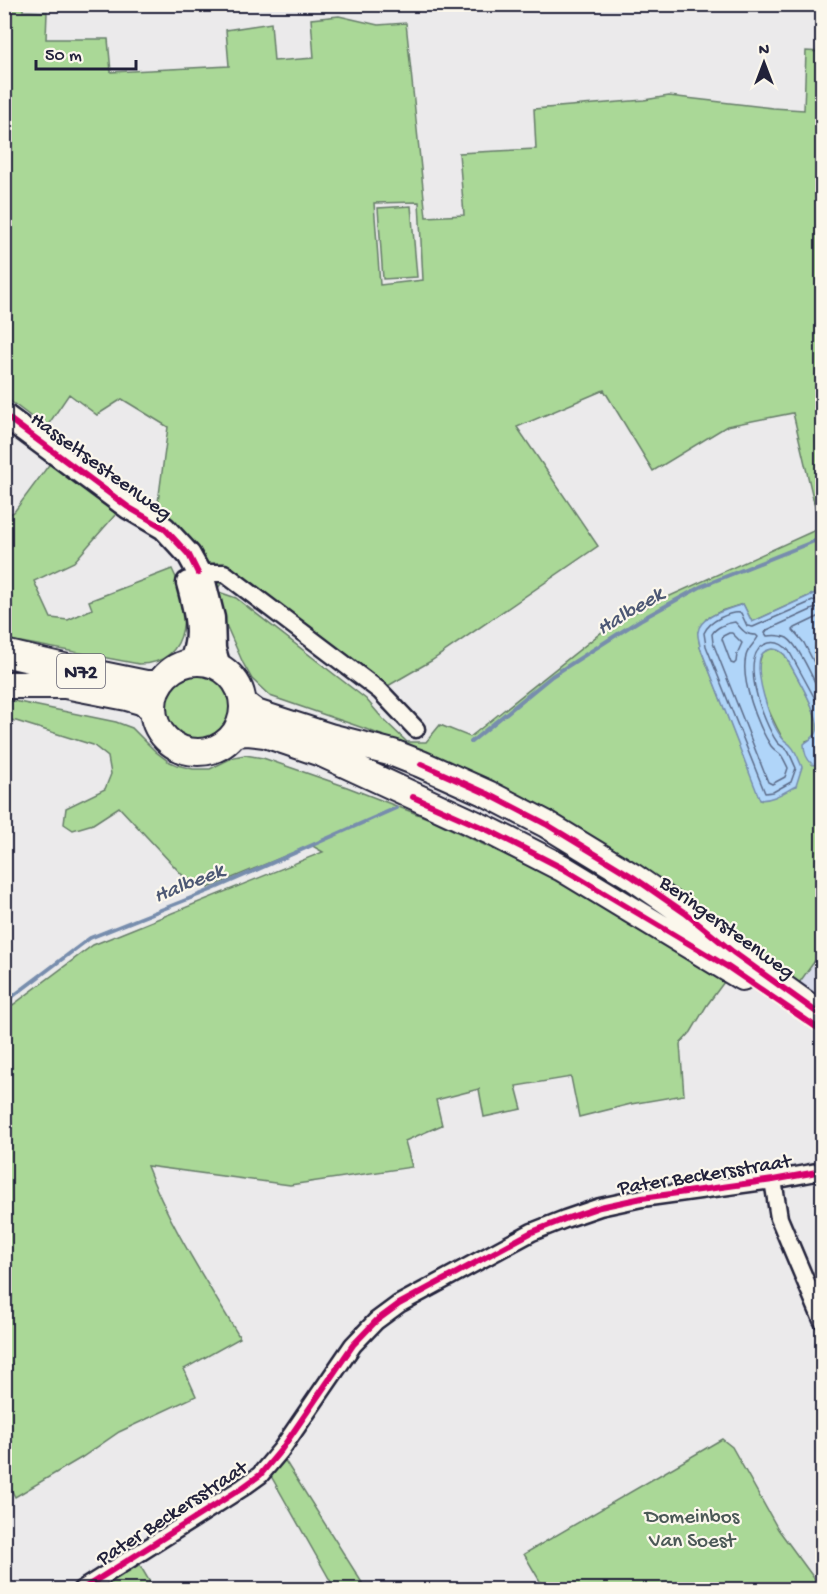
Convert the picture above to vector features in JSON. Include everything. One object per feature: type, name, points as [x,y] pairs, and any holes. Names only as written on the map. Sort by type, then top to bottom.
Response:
[{"type":"main road","name":"N72","points":[[4,652],[146,684],[156,696],[141,701],[65,685],[4,685]]},
{"type":"main road","points":[[190,662],[205,662],[219,667],[232,676],[240,689],[244,704],[242,719],[236,733],[213,750],[199,752],[185,750],[172,744],[155,722],[156,696],[167,674],[178,666],[190,662]]},
{"type":"main road","points":[[244,704],[256,713],[326,745]]},
{"type":"main road","points":[[236,733],[264,734],[326,745]]},
{"type":"main road","name":"Beringersteenweg","points":[[326,745],[393,753],[488,794],[546,824],[686,913],[733,952],[822,1016]]},
{"type":"main road","name":"Beringersteenweg","points":[[326,745],[562,868],[728,967],[822,1031]]},
{"type":"street","name":"Hasseltsesteenweg","points":[[4,415],[128,507],[164,528],[189,555],[204,582],[213,618],[214,649],[219,667]]},
{"type":"street","name":"Hasseltsesteenweg","points":[[128,507],[175,559],[187,580],[195,608],[197,633],[196,651],[190,662]]},
{"type":"street","points":[[198,573],[224,573],[380,691],[416,729]]},
{"type":"street","name":"Pater Beckersstraat","points":[[81,1590],[260,1475],[282,1450],[352,1346],[376,1321],[399,1304],[532,1232],[600,1207],[642,1198],[822,1171]]},
{"type":"street","points":[[772,1180],[779,1218],[822,1320]]},
{"type":"shaded area","points":[[822,951],[822,1002],[799,983]]},
{"type":"green space","points":[[5,5],[23,5],[23,11],[47,12],[46,39],[108,39],[111,72],[229,66],[226,30],[271,23],[274,61],[314,58],[311,19],[339,16],[378,25],[406,23],[426,217],[464,215],[459,153],[536,149],[534,109],[669,96],[804,110],[806,51],[822,52],[822,590],[752,622],[743,604],[721,611],[706,619],[698,632],[700,647],[761,800],[783,739],[760,685],[760,662],[763,652],[774,649],[785,655],[813,708],[817,730],[815,737],[806,741],[812,764],[822,762],[822,951],[799,983],[690,902],[485,780],[422,751],[270,696],[252,679],[243,663],[191,546],[157,510],[168,427],[122,399],[97,415],[69,394],[46,428],[5,397]],"holes":[[[419,202],[423,280],[380,285],[374,203]],[[604,390],[653,471],[727,426],[793,413],[820,528],[617,620],[470,737],[440,725],[426,742],[407,742],[366,699],[236,598],[216,591],[225,578],[386,687],[431,661],[598,546],[517,427]]]},
{"type":"green space","points":[[411,206],[417,277],[383,279],[378,208]]},
{"type":"green space","points":[[51,462],[116,514],[74,562],[34,581],[51,618],[68,620],[92,609],[89,601],[172,569],[182,599],[184,614],[182,630],[178,643],[169,654],[157,661],[139,664],[5,639],[4,517],[14,512]]},
{"type":"green space","points":[[198,675],[211,677],[221,685],[229,695],[231,708],[229,721],[221,731],[211,739],[198,741],[185,739],[175,731],[167,721],[165,708],[167,695],[175,685],[185,677]]},
{"type":"green space","points":[[4,699],[116,722],[132,728],[156,752],[177,765],[193,769],[210,769],[234,757],[245,755],[263,758],[430,819],[570,886],[724,982],[691,1032],[680,1044],[684,1095],[631,1104],[579,1117],[571,1077],[516,1086],[522,1109],[484,1117],[479,1089],[436,1100],[442,1125],[405,1141],[412,1167],[290,1185],[147,1166],[178,1232],[240,1338],[184,1369],[196,1396],[119,1432],[81,1458],[15,1497],[4,1476],[5,1011],[93,945],[323,852],[311,845],[208,888],[206,883],[186,879],[119,807],[93,824],[73,830],[64,824],[66,808],[105,789],[111,774],[108,757],[93,745],[5,719]]},
{"type":"green space","name":"Domeinbos Van Soest","points":[[722,1439],[732,1447],[778,1529],[819,1585],[822,1583],[822,1589],[541,1589],[544,1588],[524,1554]]},
{"type":"green space","points":[[284,1459],[366,1589],[335,1589],[271,1476]]},
{"type":"green space","points":[[138,1562],[154,1589],[95,1590]]},
{"type":"water","points":[[822,590],[822,762],[813,765],[805,753],[804,744],[817,731],[815,714],[806,693],[785,655],[775,649],[765,651],[760,658],[759,669],[767,706],[779,734],[793,748],[802,767],[796,786],[774,797],[760,800],[700,647],[698,632],[700,626],[709,617],[743,604],[752,622]]},
{"type":"waterway","name":"Halbeek","points":[[471,742],[552,676],[640,620],[702,586],[822,538]]},
{"type":"waterway","name":"Halbeek","points":[[4,1003],[90,938],[211,890],[396,808]]},
{"type":"cycle path","points":[[4,415],[128,507],[164,528],[189,555],[198,573]]},
{"type":"cycle path","points":[[421,764],[488,794],[546,824],[633,877],[685,913],[733,952],[822,1016]]},
{"type":"cycle path","points":[[413,797],[490,831],[562,868],[728,967],[822,1031]]},
{"type":"cycle path","points":[[81,1590],[260,1475],[281,1450],[353,1345],[376,1321],[399,1304],[532,1232],[600,1207],[642,1198],[822,1171]]}]
